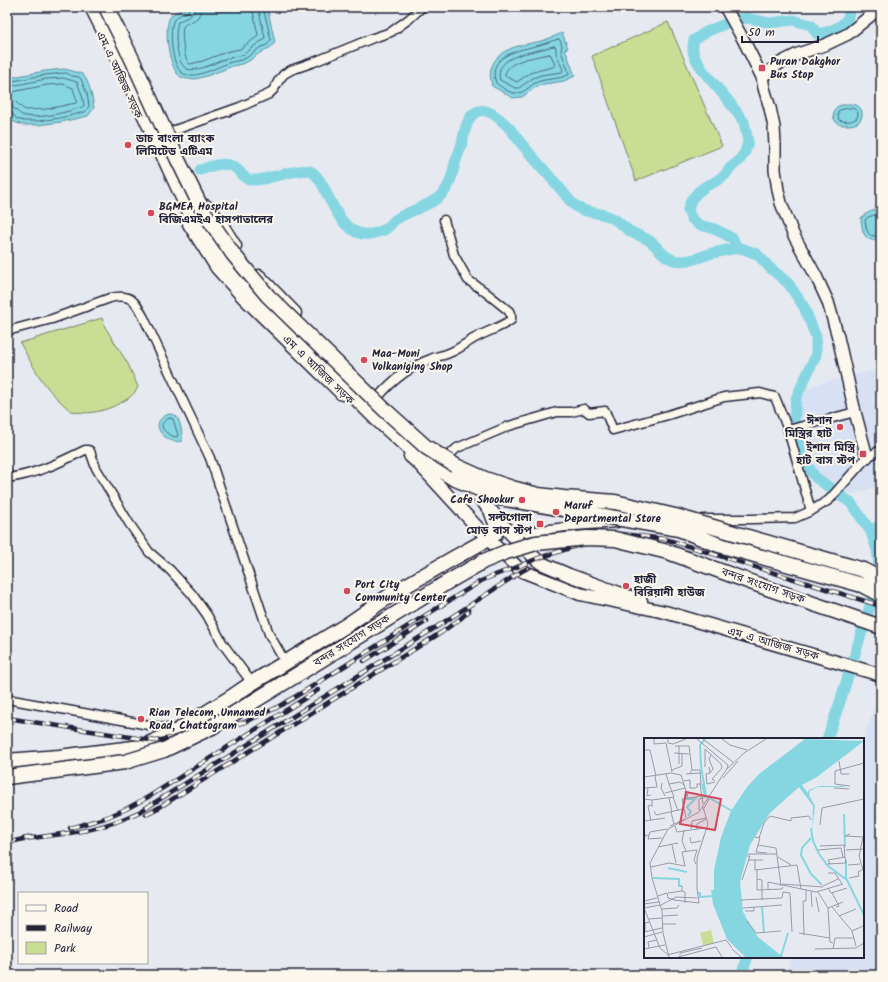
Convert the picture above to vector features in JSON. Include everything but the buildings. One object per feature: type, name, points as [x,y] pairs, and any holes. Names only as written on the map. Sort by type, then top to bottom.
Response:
[{"type":"highway","points":[[92,7],[121,64],[191,215],[222,263],[249,292],[377,419],[419,457],[453,478],[500,498],[680,529],[719,545],[862,585],[881,595]]},
{"type":"highway","points":[[106,7],[132,58],[177,158],[202,209],[233,254],[274,302],[385,410],[426,447],[462,468],[485,479],[512,488],[538,495],[615,502],[675,516],[863,570],[881,579]]},
{"type":"highway","points":[[7,761],[58,757],[142,747],[179,730],[285,662],[347,625],[395,592],[488,540],[495,534],[497,526],[492,513]]},
{"type":"highway","name":"বন্দর সংযোগ সড়ক","points":[[7,777],[125,762],[164,750],[212,727],[484,561],[506,552],[536,543],[587,538],[615,539],[668,552],[881,627]]},
{"type":"main road","name":"এম এ আজিজ সড়ক","points":[[85,7],[116,67],[173,193],[186,218],[217,268],[243,297],[383,434],[418,463],[488,540],[517,567],[522,571],[580,594],[665,612],[881,676]]},
{"type":"main road","name":"এম এ আজিজ সড়ক","points":[[114,7],[138,56],[206,206],[259,276],[379,396],[428,443],[446,458],[510,534],[536,559],[541,563],[569,575],[635,598],[665,612]]},
{"type":"street","points":[[172,131],[240,107],[269,94],[287,72],[391,32],[422,7]]},
{"type":"street","points":[[762,77],[780,63],[798,54],[848,34],[881,7]]},
{"type":"street","points":[[727,11],[762,77],[774,126],[775,170],[781,203],[793,234],[814,271],[828,302],[867,457]]},
{"type":"street","points":[[379,396],[402,374],[412,368],[431,359],[450,353],[475,338],[504,325],[511,320],[509,311],[468,280],[454,255],[444,220]]},
{"type":"street","points":[[7,331],[52,319],[119,296],[128,297],[137,304],[210,458],[269,634],[285,662]]},
{"type":"street","points":[[446,458],[457,448],[509,426],[558,412],[584,410],[589,413],[605,410],[613,430],[668,415],[724,397],[760,393],[775,397],[788,430],[811,511]]},
{"type":"street","points":[[788,430],[855,412]]},
{"type":"street","points":[[7,478],[29,474],[88,450],[96,468],[129,523],[149,552],[170,570],[192,594],[208,615],[223,644],[252,683]]},
{"type":"street","points":[[510,534],[574,526],[669,519],[753,520],[795,518],[830,500],[867,457],[881,450]]},
{"type":"street","points":[[7,699],[179,730]]},
{"type":"shaded area","name":"ঈশান মিস্ত্রির হাট","points":[[881,368],[881,485],[855,494],[848,493],[834,486],[818,473],[808,455],[800,436],[800,402],[807,389],[817,384]]},
{"type":"shaded area","points":[[879,695],[881,696],[881,975],[785,975],[792,958],[864,958],[863,738]]},
{"type":"green space","points":[[668,22],[722,146],[636,181],[592,56]]},
{"type":"green space","points":[[102,318],[105,327],[128,364],[138,387],[136,391],[127,399],[107,409],[87,413],[72,411],[64,405],[48,388],[20,343]]},
{"type":"water","points":[[190,7],[267,7],[275,42],[270,48],[261,52],[245,63],[198,78],[186,79],[181,77],[173,67],[167,41],[167,32],[170,17]]},
{"type":"water","points":[[562,33],[568,48],[565,49],[575,76],[564,81],[544,84],[536,87],[522,97],[513,98],[492,86],[490,76],[491,68],[498,57],[503,53],[509,49],[541,41]]},
{"type":"water","points":[[63,69],[82,74],[87,80],[94,108],[88,116],[38,125],[23,125],[14,122],[7,110],[7,78]]},
{"type":"water","points":[[847,104],[859,106],[862,111],[862,116],[857,123],[842,125],[837,123],[835,120],[834,111],[836,107]]},
{"type":"water","points":[[881,209],[881,240],[871,240],[867,238],[863,232],[861,218],[870,212]]},
{"type":"water","points":[[169,414],[176,416],[179,420],[182,431],[182,441],[176,442],[165,437],[158,428],[162,418]]},
{"type":"waterway","points":[[737,248],[733,239],[712,228],[699,225],[691,218],[688,210],[691,200],[698,192],[725,175],[730,168],[739,161],[745,152],[748,142],[744,122],[704,72],[695,58],[693,51],[694,40],[706,32],[734,20],[747,18],[770,23],[793,20],[811,25],[817,34],[830,31],[843,24],[848,17],[850,7]]},
{"type":"waterway","points":[[200,170],[226,164],[237,169],[245,178],[252,180],[263,179],[286,173],[301,171],[312,172],[317,176],[334,209],[345,224],[352,230],[359,233],[368,234],[378,232],[388,227],[395,220],[439,197],[445,191],[451,179],[469,120],[473,114],[484,111],[496,116],[509,128],[570,201],[577,207],[582,210],[609,216],[631,232],[650,241],[670,259],[679,261],[689,260],[712,253],[741,248],[757,254],[770,268],[788,283],[804,307],[816,337],[816,355],[796,398],[794,423],[802,457],[815,477],[851,503],[870,530],[877,550],[880,574],[827,738]]},
{"type":"waterway","points":[[870,530],[881,526]]},
{"type":"waterway","points":[[741,975],[748,958]]},
{"type":"railway","points":[[7,718],[156,741],[245,722],[276,708],[308,689],[481,581],[536,559],[579,545],[622,534],[665,539],[881,606]]},
{"type":"railway","points":[[25,839],[88,830],[117,821],[141,811],[438,626],[528,568]]},
{"type":"railway","points":[[146,814],[442,632],[469,611]]},
{"type":"railway","points":[[364,661],[427,621]]},
{"type":"railway","points":[[70,828],[105,818],[150,796],[318,690]]},
{"type":"railway","points":[[7,843],[31,837]]},
{"type":"place","name":"Puran Dakghor Bus Stop","points":[[762,68]]},
{"type":"place","name":"ডাচ বাংলা ব্যাংক লিমিটেড এটিএম","points":[[128,145]]},
{"type":"place","name":"BGMEA Hospital বিজিএমইএ হাসপাতালের","points":[[151,213]]},
{"type":"place","name":"Maa-Moni Volkaniging Shop","points":[[364,360]]},
{"type":"place","name":"ঈশান মিস্ত্রির হাট","points":[[840,427]]},
{"type":"place","name":"ইশান মিস্ত্রি হাট বাস স্টপ","points":[[863,454]]},
{"type":"place","name":"Cafe Shookur","points":[[522,500]]},
{"type":"place","name":"Maruf Departmental Store","points":[[556,512]]},
{"type":"place","name":"সল্টগোলা মোড় বাস স্টপ","points":[[540,524]]},
{"type":"place","name":"হাজী বিরিয়ানী হাউজ","points":[[626,586]]},
{"type":"place","name":"Port City Community Center","points":[[347,591]]},
{"type":"place","name":"Rian Telecom, Unnamed Road, Chattogram","points":[[141,719]]}]
